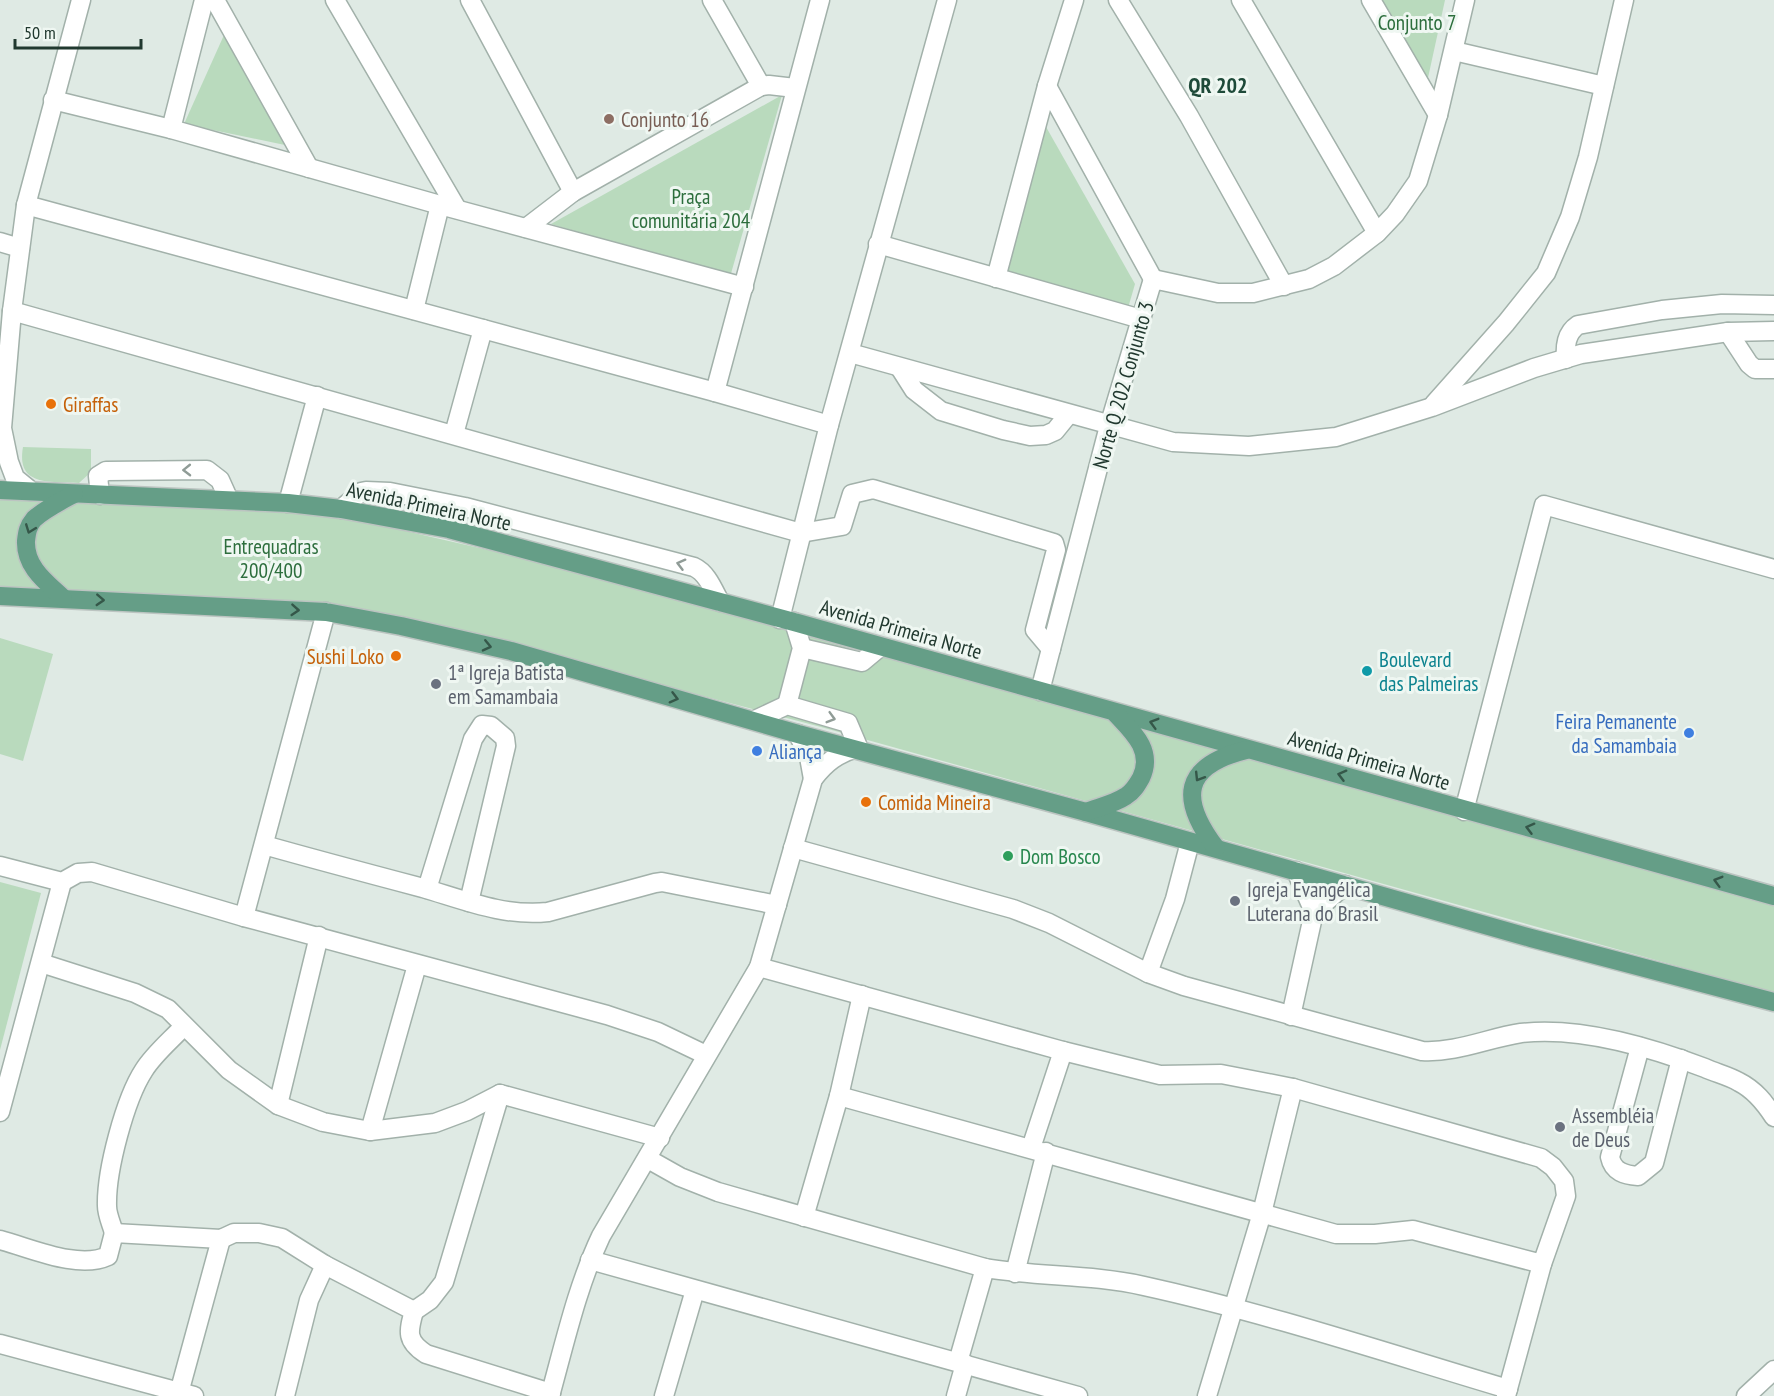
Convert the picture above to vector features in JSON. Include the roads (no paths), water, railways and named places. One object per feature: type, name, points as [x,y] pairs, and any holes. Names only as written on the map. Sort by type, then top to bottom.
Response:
[{"type":"main road","name":"Avenida Primeira Norte","points":[[0,490],[288,503],[341,509],[448,529],[787,620],[1774,896]]},
{"type":"main road","points":[[63,598],[38,574],[30,562],[26,546],[27,530],[41,514],[74,494]]},
{"type":"main road","points":[[0,596],[326,612],[511,651],[798,734],[858,748],[1531,938],[1774,1002]]},
{"type":"main road","points":[[1086,812],[1128,795],[1137,786],[1143,773],[1146,761],[1143,746],[1114,712]]},
{"type":"main road","points":[[1216,848],[1200,827],[1193,807],[1191,798],[1194,785],[1200,772],[1212,761],[1248,750]]},
{"type":"street","points":[[31,491],[15,478],[1,430],[12,310],[26,205],[81,0]]},
{"type":"street","points":[[171,129],[204,0]]},
{"type":"street","points":[[215,0],[309,168]]},
{"type":"street","points":[[336,0],[448,207],[414,310]]},
{"type":"street","points":[[470,0],[573,192]]},
{"type":"street","points":[[712,0],[761,86]]},
{"type":"street","points":[[715,392],[820,0]]},
{"type":"street","points":[[787,705],[802,648],[787,620],[801,533],[945,0]]},
{"type":"street","points":[[996,278],[1047,86],[1074,0]]},
{"type":"street","points":[[1118,0],[1189,116],[1284,286]]},
{"type":"street","points":[[1242,0],[1377,233]]},
{"type":"street","points":[[1371,0],[1438,115]]},
{"type":"street","name":"Norte Q 202 Conjunto 3","points":[[1041,691],[1109,426],[1153,279],[1218,294],[1253,293],[1309,279],[1334,266],[1377,233],[1395,214],[1418,181],[1438,115],[1465,0]]},
{"type":"street","points":[[1432,407],[1506,323],[1546,273],[1570,218],[1588,157],[1624,0]]},
{"type":"street","points":[[1454,51],[1604,86]]},
{"type":"street","points":[[526,228],[573,192],[761,86],[795,88]]},
{"type":"street","points":[[1047,86],[1153,279]]},
{"type":"street","points":[[53,100],[171,129],[744,287]]},
{"type":"street","points":[[26,205],[483,328],[829,425]]},
{"type":"street","points":[[0,242],[20,248]]},
{"type":"street","points":[[878,244],[1141,320]]},
{"type":"street","points":[[1566,359],[1568,336],[1578,325],[1662,310],[1722,304],[1774,305]]},
{"type":"street","points":[[12,310],[801,533],[842,525],[852,494],[873,489],[1054,543],[1056,550],[1035,630],[1051,650]]},
{"type":"street","points":[[454,434],[483,328]]},
{"type":"street","points":[[850,353],[1068,415],[1173,442],[1249,446],[1336,437],[1432,407],[1534,368],[1566,359],[1626,347],[1728,332],[1774,332]]},
{"type":"street","points":[[1728,332],[1749,364],[1755,369],[1774,369]]},
{"type":"street","points":[[900,368],[914,390],[941,411],[1003,430],[1030,436],[1046,435],[1055,431],[1068,415]]},
{"type":"street","points":[[288,503],[317,396]]},
{"type":"street","points":[[100,495],[98,476],[106,471],[207,470],[220,480],[229,500]]},
{"type":"street","points":[[341,509],[357,495],[366,491],[390,492],[465,507],[694,567],[706,577],[720,602]]},
{"type":"street","points":[[1464,811],[1544,505],[1774,569]]},
{"type":"street","points":[[244,917],[326,612]]},
{"type":"street","points":[[802,648],[862,662],[880,647]]},
{"type":"street","points":[[500,1094],[444,1282],[430,1300],[414,1311],[409,1328],[415,1347],[426,1354],[551,1395],[568,1326],[590,1260],[601,1236],[759,968],[813,779],[828,761],[858,748],[848,723],[787,705],[755,720]]},
{"type":"street","points":[[427,889],[473,739],[482,725],[491,726],[505,738],[506,746],[469,902]]},
{"type":"street","points":[[798,734],[809,757],[813,779]]},
{"type":"street","points":[[1148,973],[1175,899],[1190,842]]},
{"type":"street","points":[[264,845],[513,912],[531,914],[548,912],[662,882],[777,905]]},
{"type":"street","points":[[793,848],[1012,909],[1049,923],[1148,973],[1291,1016],[1422,1051],[1438,1052],[1520,1034],[1552,1032],[1591,1036],[1640,1047],[1681,1059],[1739,1082],[1761,1098],[1774,1118]]},
{"type":"street","points":[[0,866],[62,882],[78,873],[92,872],[244,917],[607,1015],[658,1032],[706,1055]]},
{"type":"street","points":[[1291,1016],[1314,912],[1296,871]]},
{"type":"street","points":[[0,1112],[62,882]]},
{"type":"street","points":[[1314,912],[1346,885]]},
{"type":"street","points":[[278,1105],[319,936]]},
{"type":"street","points":[[41,963],[135,993],[168,1009],[229,1070],[278,1105],[323,1122],[370,1131],[435,1123],[467,1112],[500,1094],[660,1138]]},
{"type":"street","points":[[370,1131],[417,965]]},
{"type":"street","points":[[648,1159],[680,1177],[718,1192],[986,1268],[1015,1273],[1123,1282],[1234,1308],[1507,1392],[1542,1264],[1566,1196],[1564,1181],[1553,1167],[1541,1158],[1293,1088],[1221,1074],[1160,1075],[1063,1051],[759,968]]},
{"type":"street","points":[[804,1216],[839,1096],[862,995]]},
{"type":"street","points":[[0,1240],[74,1260],[89,1262],[108,1256],[114,1233],[106,1208],[110,1169],[130,1101],[136,1083],[145,1068],[184,1026]]},
{"type":"street","points":[[1640,1047],[1610,1157],[1611,1163],[1623,1174],[1638,1176],[1654,1163],[1681,1059]]},
{"type":"street","points":[[1015,1273],[1038,1150],[1063,1051]]},
{"type":"street","points":[[1207,1396],[1262,1214],[1293,1088]]},
{"type":"street","points":[[839,1096],[1336,1234],[1375,1234],[1413,1230],[1542,1264]]},
{"type":"street","points":[[114,1233],[221,1239],[234,1233],[259,1233],[282,1238],[325,1265],[414,1311]]},
{"type":"street","points":[[0,1344],[186,1394],[221,1239]]},
{"type":"street","points":[[590,1260],[1078,1396]]},
{"type":"street","points":[[285,1396],[309,1300],[325,1265]]},
{"type":"street","points":[[956,1396],[961,1363],[986,1268]]},
{"type":"street","points":[[664,1396],[695,1290]]},
{"type":"street","points":[[1746,1396],[1774,1370]]},
{"type":"place","name":"Conjunto 16","points":[[609,119]]},
{"type":"place","name":"Giraffas","points":[[51,404]]},
{"type":"place","name":"Sushi Loko","points":[[396,656]]},
{"type":"place","name":"Boulevard das Palmeiras","points":[[1367,671]]},
{"type":"place","name":"1ª Igreja Batista em Samambaia","points":[[436,684]]},
{"type":"place","name":"Feira Pemanente da Samambaia","points":[[1689,733]]},
{"type":"place","name":"Aliança","points":[[757,751]]},
{"type":"place","name":"Comida Mineira","points":[[866,802]]},
{"type":"place","name":"Dom Bosco","points":[[1008,856]]},
{"type":"place","name":"Igreja Evangélica Luterana do Brasil","points":[[1235,901]]},
{"type":"place","name":"Assembléia de Deus","points":[[1560,1127]]},
{"type":"district","name":"QR 202","points":[[1218,85]]},
{"type":"park label","name":"Conjunto 7","points":[[1417,22]]},
{"type":"park label","name":"Praça comunitária 204","points":[[691,208]]},
{"type":"park label","name":"Entrequadras 200/400","points":[[271,558]]}]
